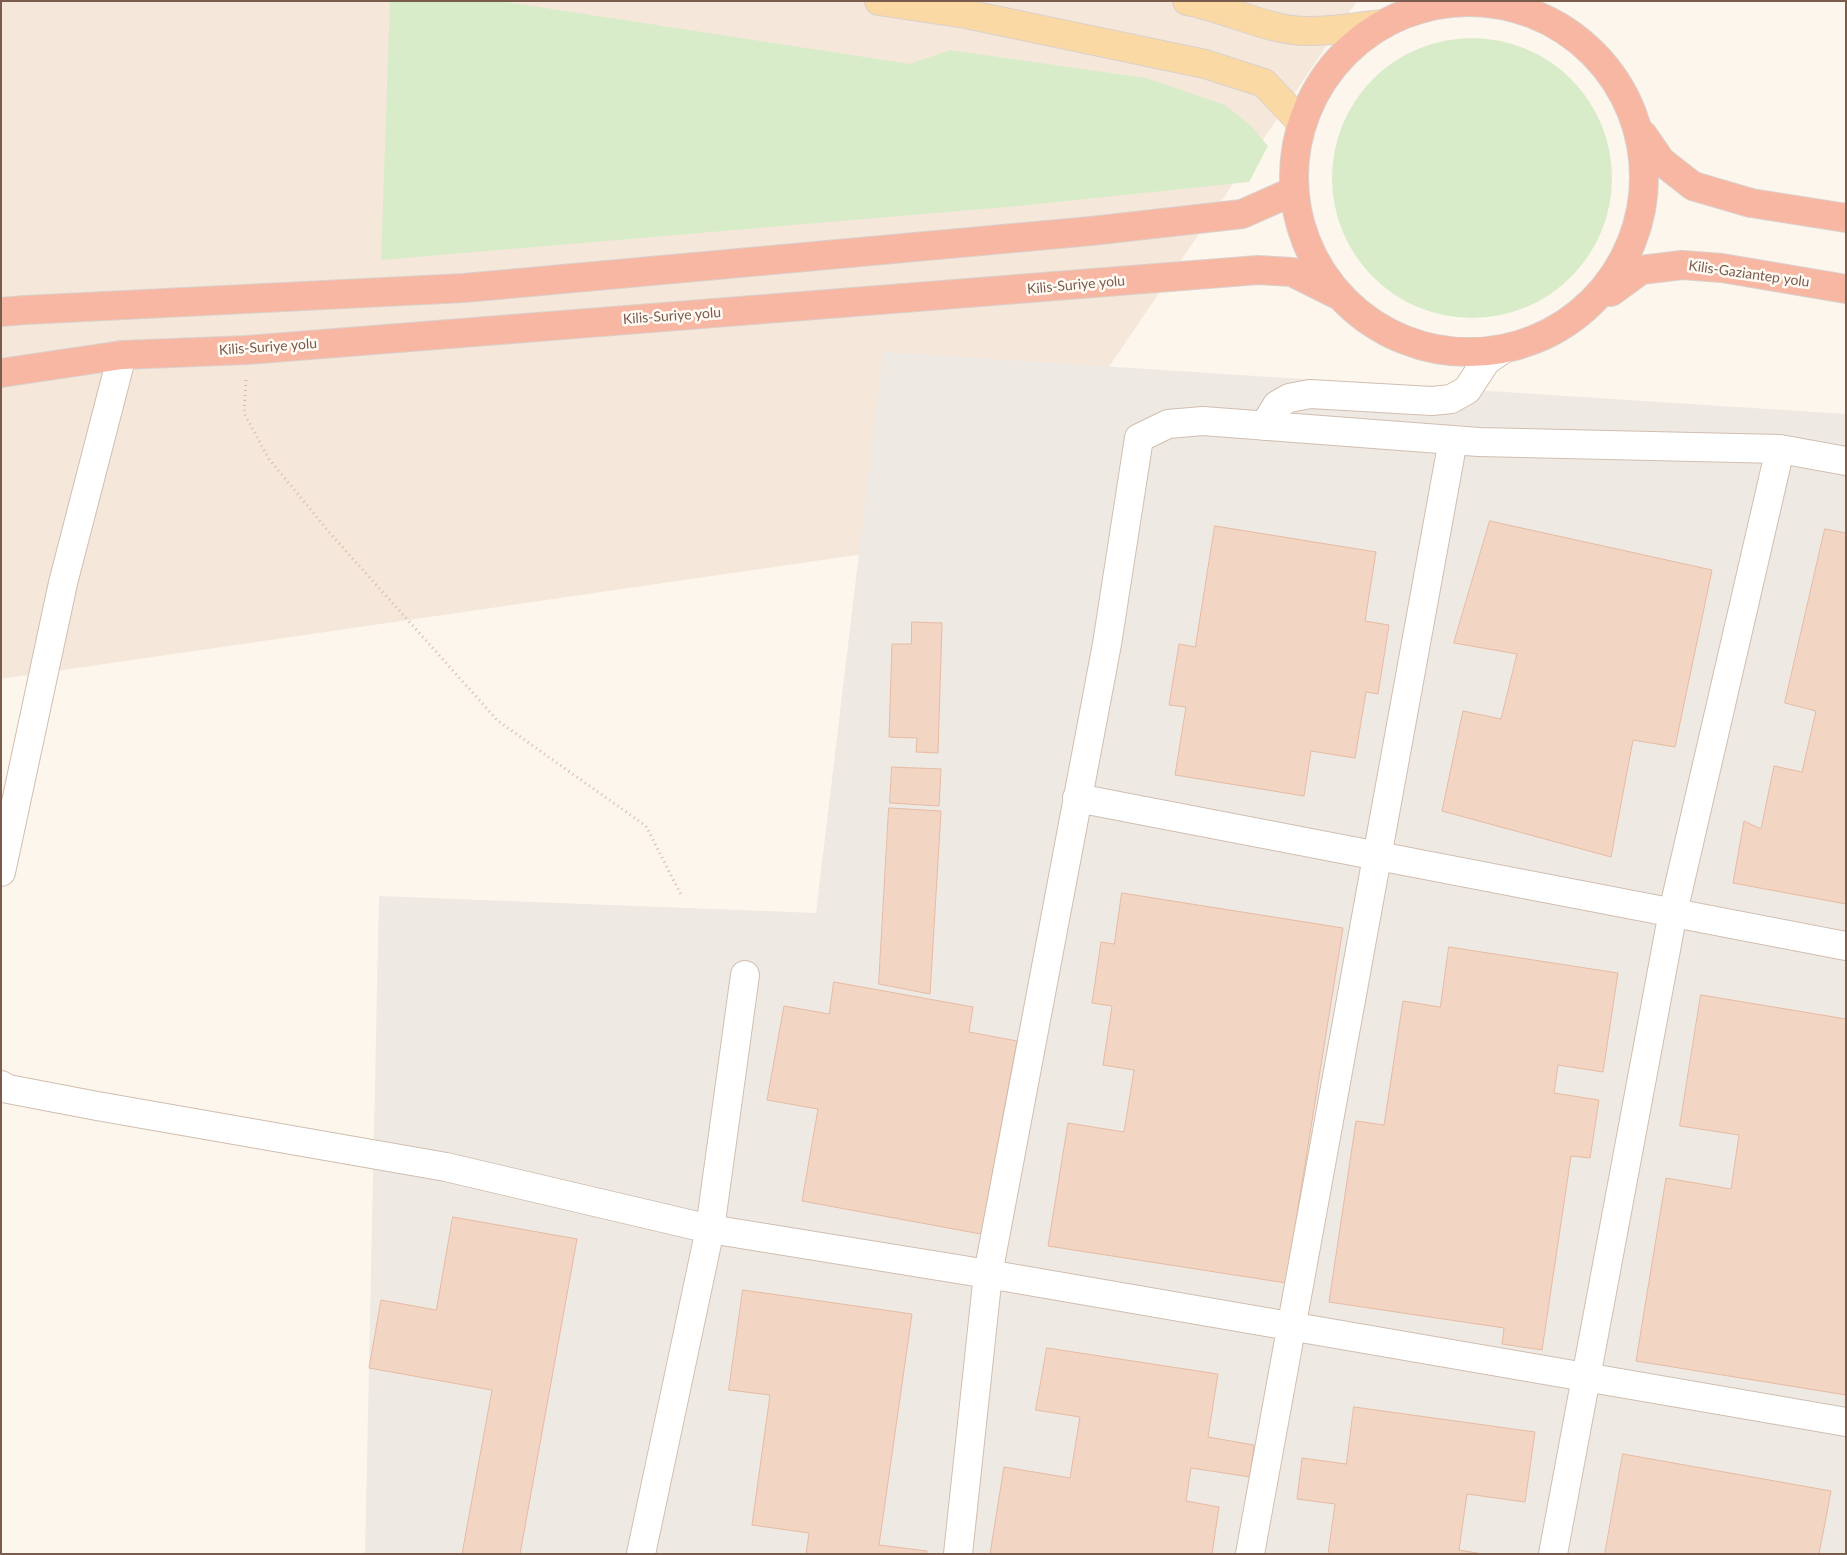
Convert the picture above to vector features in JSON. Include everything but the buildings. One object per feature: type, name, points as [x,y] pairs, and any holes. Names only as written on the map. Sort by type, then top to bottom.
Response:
[{"type":"highway","points":[[1639,129],[1645,163],[1645,198],[1637,232],[1623,264],[1603,293],[1577,317],[1542,338],[1502,350],[1457,352],[1413,344],[1372,324],[1338,295],[1321,272],[1307,247],[1298,219],[1294,191],[1294,156],[1302,123],[1321,83],[1348,49],[1384,24],[1434,5],[1486,2],[1537,15],[1582,42],[1617,81],[1639,129],[1661,161],[1693,186],[1751,203],[1846,218]]},
{"type":"highway","points":[[1,312],[464,288],[1091,231],[1242,214],[1294,191]]},
{"type":"highway","name":"Kilis-Gaziantep yolu","points":[[1577,317],[1640,270],[1682,265],[1722,268],[1846,289]]},
{"type":"highway","name":"Kilis-Suriye yolu","points":[[1,373],[122,355],[247,350],[1258,270],[1292,272],[1338,295]]},
{"type":"main road","points":[[880,1],[966,14],[1205,64],[1264,83],[1302,123]]},
{"type":"main road","points":[[1187,1],[1207,5],[1268,25],[1306,31],[1384,24]]},
{"type":"street","points":[[1264,426],[1277,405],[1289,398],[1310,394],[1432,401],[1451,399],[1467,390],[1486,361],[1502,350]]},
{"type":"street","points":[[1,872],[63,583],[122,355]]},
{"type":"street","points":[[958,1554],[988,1274],[1107,644],[1139,438],[1168,424],[1203,421],[1480,442],[1780,449],[1846,460]]},
{"type":"street","points":[[1250,1554],[1452,440]]},
{"type":"street","points":[[1553,1554],[1673,912],[1780,449]]},
{"type":"street","points":[[1078,798],[1846,946]]},
{"type":"street","points":[[641,1554],[710,1229],[745,975]]},
{"type":"street","points":[[1,1085],[8,1089],[97,1106],[446,1167],[710,1229],[988,1274],[1846,1422]]},
{"type":"path","points":[[247,350],[244,413],[269,459],[329,532],[498,721],[646,826],[681,895]]},
{"type":"shaded area","points":[[1,1],[1357,1],[995,535],[1,679]]},
{"type":"shaded area","points":[[883,352],[1846,414],[1846,1554],[365,1554],[379,896],[816,913]]},
{"type":"green space","points":[[390,1],[500,1],[910,64],[950,50],[1146,78],[1225,105],[1252,127],[1268,146],[1249,182],[1018,206],[381,260]]},
{"type":"green space","points":[[1458,38],[1486,38],[1526,48],[1538,54],[1561,69],[1581,89],[1602,124],[1610,151],[1612,178],[1610,205],[1602,232],[1581,267],[1561,287],[1538,302],[1513,312],[1486,318],[1458,318],[1418,308],[1406,302],[1383,287],[1363,267],[1348,244],[1338,219],[1332,192],[1332,164],[1342,124],[1348,112],[1363,89],[1383,69],[1406,54],[1431,44]]}]
